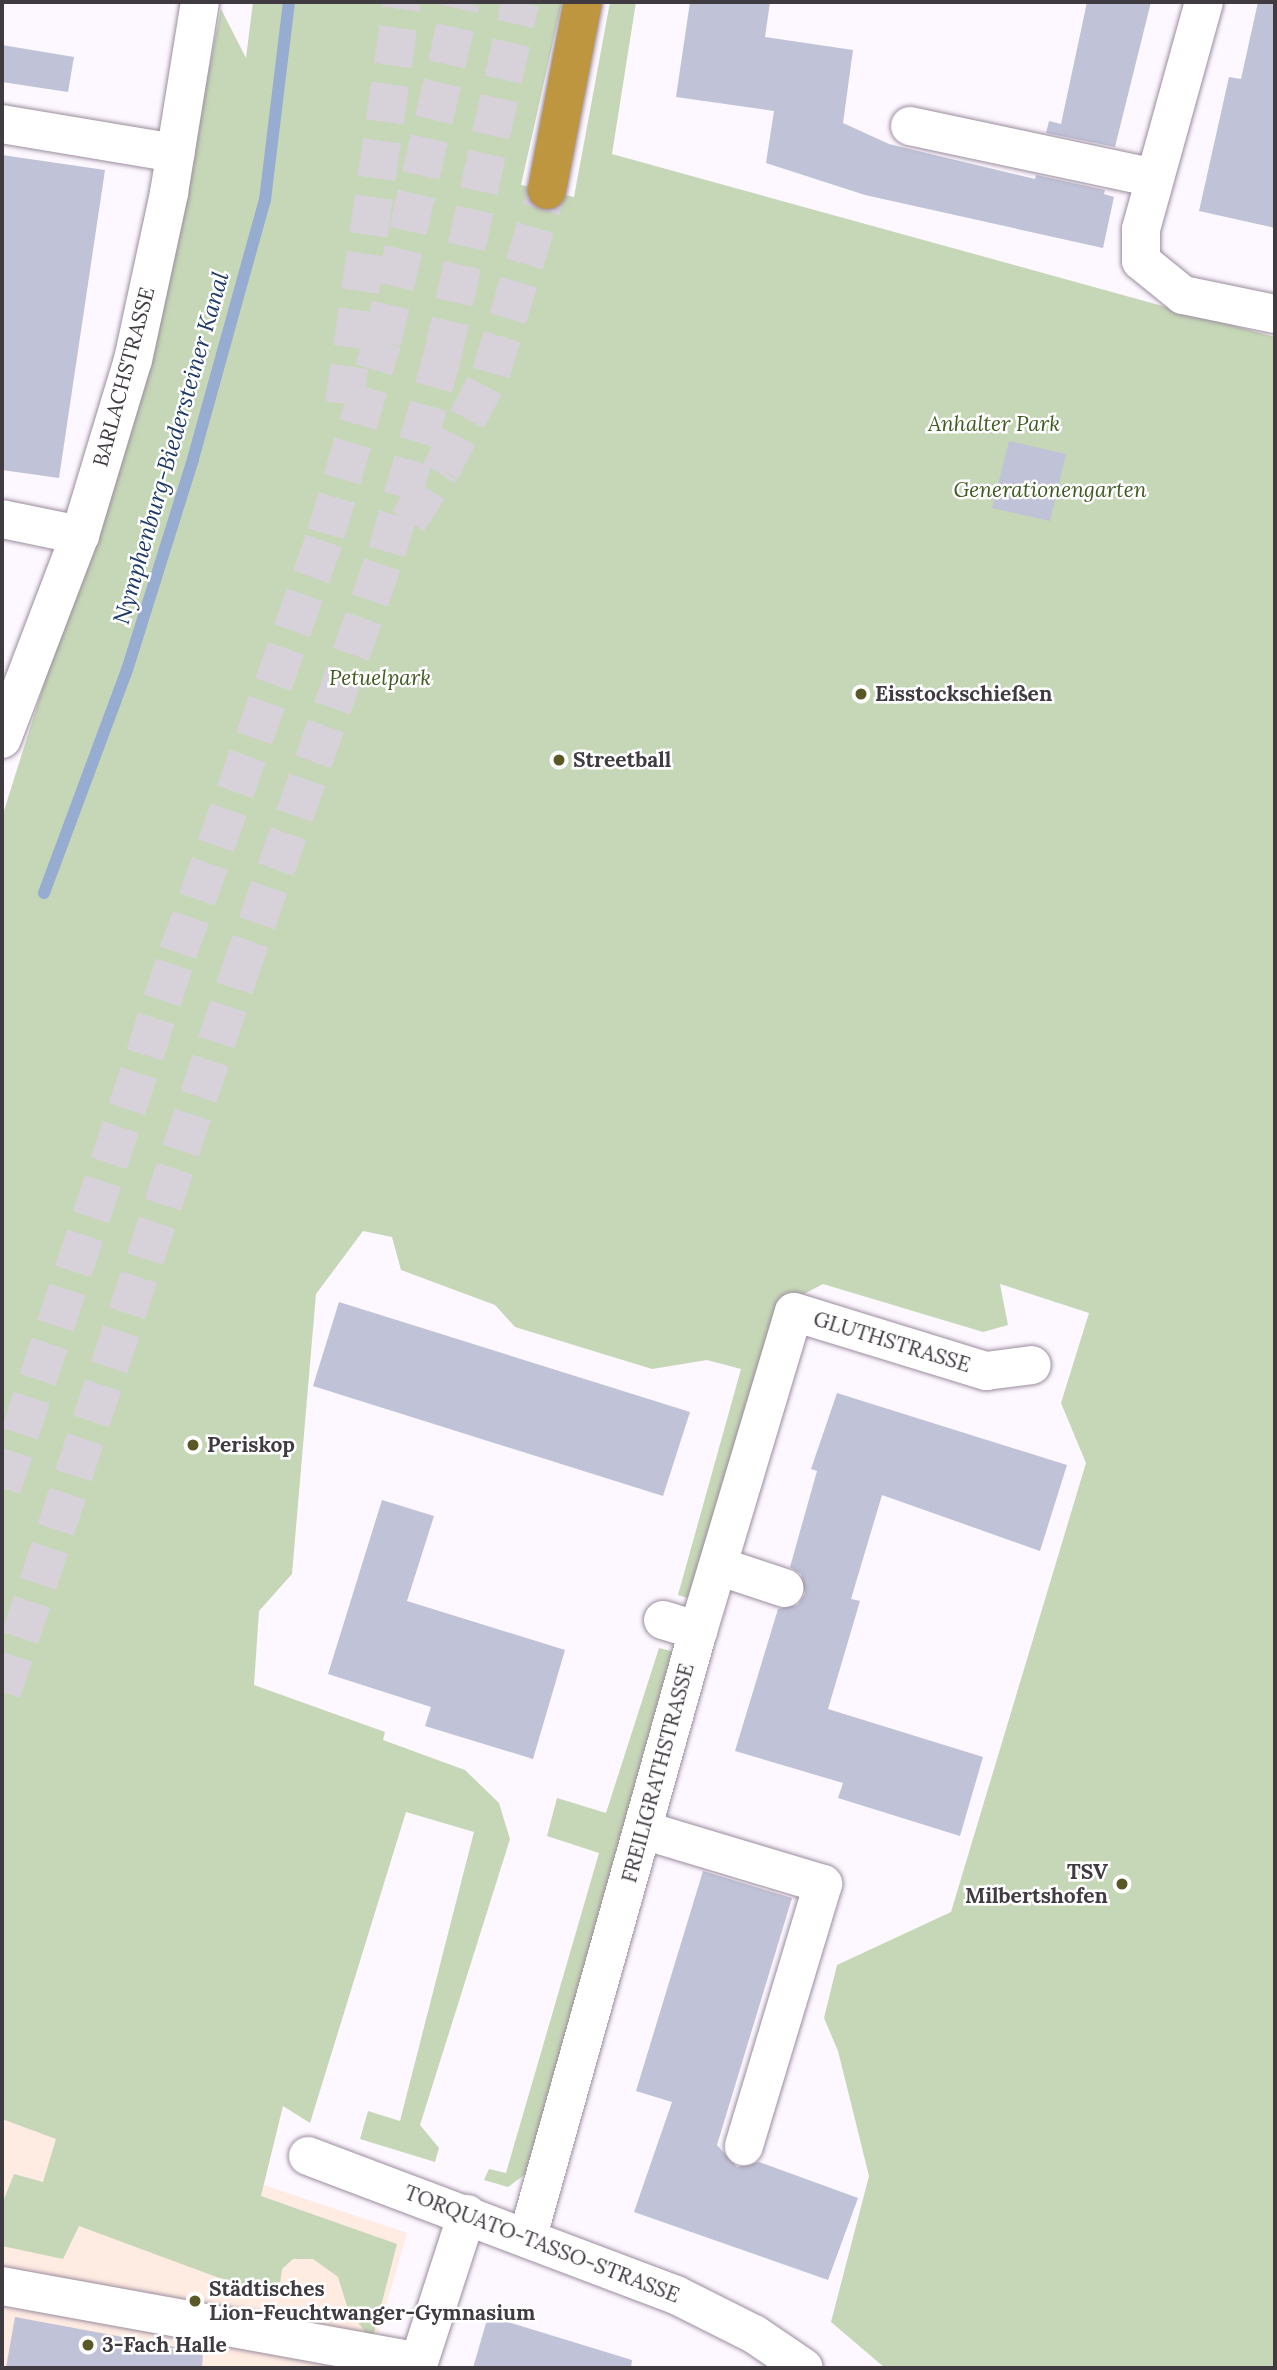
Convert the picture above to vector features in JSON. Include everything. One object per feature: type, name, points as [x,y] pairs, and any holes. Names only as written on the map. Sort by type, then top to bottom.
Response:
[{"type":"highway","points":[[547,190],[583,2]]},
{"type":"street","name":"BARLACHSTRASSE","points":[[2,740],[80,535],[133,360],[176,153],[200,2]]},
{"type":"street","points":[[1204,2],[1141,229],[1141,261],[1183,295],[1275,314]]},
{"type":"street","points":[[2,124],[176,153]]},
{"type":"street","points":[[910,126],[1155,178]]},
{"type":"street","points":[[2,519],[80,535]]},
{"type":"street","name":"GLUTHSTRASSE","points":[[794,1312],[986,1371],[1032,1365]]},
{"type":"street","name":"FREILIGRATHSTRASSE","points":[[528,2236],[643,1830],[680,1626],[718,1566],[794,1312]]},
{"type":"street","points":[[718,1566],[784,1588]]},
{"type":"street","points":[[643,1830],[823,1884],[744,2146]]},
{"type":"street","name":"TORQUATO-TASSO-STRASSE","points":[[308,2156],[528,2236],[676,2295],[754,2334],[804,2368]]},
{"type":"street","points":[[2,2286],[418,2365],[467,2214]]},
{"type":"shaded area","name":"Städtisches Lion-Feuchtwanger-Gymnasium","points":[[2,2119],[257,2211],[264,2185],[407,2233],[368,2368],[2,2368]]},
{"type":"green space","points":[[253,2],[562,2],[521,185],[574,197],[610,2],[636,2],[612,154],[1275,337],[1275,2368],[885,2368],[831,2322],[869,2176],[838,2051],[824,2018],[837,1965],[951,1912],[1086,1463],[1061,1403],[1089,1313],[1000,1284],[1008,1325],[983,1332],[823,1284],[804,1294],[777,1325],[697,1601],[678,1595],[741,1369],[707,1360],[652,1369],[515,1327],[495,1305],[401,1270],[392,1237],[363,1231],[316,1294],[292,1574],[259,1611],[254,1685],[385,1732],[383,1740],[465,1770],[499,1803],[510,1839],[420,2125],[439,2148],[435,2162],[360,2139],[368,2111],[400,2121],[474,1832],[406,1812],[310,2123],[283,2106],[261,2196],[397,2244],[372,2341],[348,2309],[338,2277],[313,2259],[293,2259],[282,2269],[279,2291],[222,2279],[79,2226],[63,2259],[2,2246],[2,2204],[14,2174],[43,2182],[56,2139],[2,2119],[2,817],[157,326],[221,9],[246,58]]},
{"type":"green space","points":[[659,1648],[679,1653],[527,2173],[508,2187],[484,2180],[489,2169],[506,2173],[599,1853],[547,1836],[557,1798],[606,1813]]},
{"type":"building","points":[[690,2],[770,2],[765,37],[853,50],[843,123],[889,144],[1035,179],[1036,175],[1105,190],[1104,194],[1114,197],[1103,248],[865,195],[766,163],[774,111],[676,97]]},
{"type":"building","points":[[1087,2],[1151,2],[1115,147],[1046,133],[1049,121],[1061,124]]},
{"type":"building","points":[[1258,2],[1275,2],[1275,228],[1199,211],[1229,77],[1241,79]]},
{"type":"building","points":[[2,45],[74,57],[68,92],[2,82]]},
{"type":"building","points":[[2,155],[105,170],[59,478],[2,470]]},
{"type":"building","points":[[1009,441],[1066,454],[1050,521],[992,508]]},
{"type":"building","points":[[339,1302],[690,1412],[663,1496],[313,1386]]},
{"type":"building","points":[[837,1393],[1067,1465],[1040,1551],[882,1495],[851,1599],[860,1601],[828,1709],[983,1757],[960,1836],[838,1798],[843,1783],[735,1751],[778,1609],[798,1605],[805,1594],[801,1574],[790,1567],[817,1471],[811,1469]]},
{"type":"building","points":[[382,1500],[434,1516],[407,1601],[565,1650],[533,1759],[425,1726],[431,1707],[328,1674]]},
{"type":"building","points":[[703,1871],[792,1898],[717,2145],[737,2167],[759,2162],[858,2198],[828,2280],[634,2212],[672,2102],[636,2091]]},
{"type":"building","points":[[488,2316],[632,2360],[631,2368],[473,2368]]},
{"type":"building","name":"3-Fach Halle","points":[[15,2317],[203,2352],[202,2368],[6,2368]]},
{"type":"waterway","name":"Nymphenburg-Biedersteiner Kanal","points":[[44,893],[127,670],[193,459],[265,200],[289,2]]},
{"type":"tunnel","points":[[344,404],[402,2]]},
{"type":"tunnel","points":[[2,1488],[178,953],[326,534],[382,342],[461,2]]},
{"type":"tunnel","points":[[2,1692],[238,977],[387,552],[442,358],[520,2]]},
{"type":"tunnel","points":[[408,521],[441,470],[491,373],[547,190]]},
{"type":"place","name":"Eisstockschießen","points":[[861,694]]},
{"type":"place","name":"Streetball","points":[[559,760]]},
{"type":"place","name":"Periskop","points":[[193,1445]]},
{"type":"place","name":"TSV Milbertshofen","points":[[1122,1884]]},
{"type":"place","name":"Städtisches Lion-Feuchtwanger-Gymnasium","points":[[195,2301]]},
{"type":"place","name":"3-Fach Halle","points":[[88,2345]]},
{"type":"park label","name":"Anhalter Park","points":[[994,424]]},
{"type":"park label","name":"Generationengarten","points":[[1050,490]]},
{"type":"park label","name":"Petuelpark","points":[[380,678]]}]
